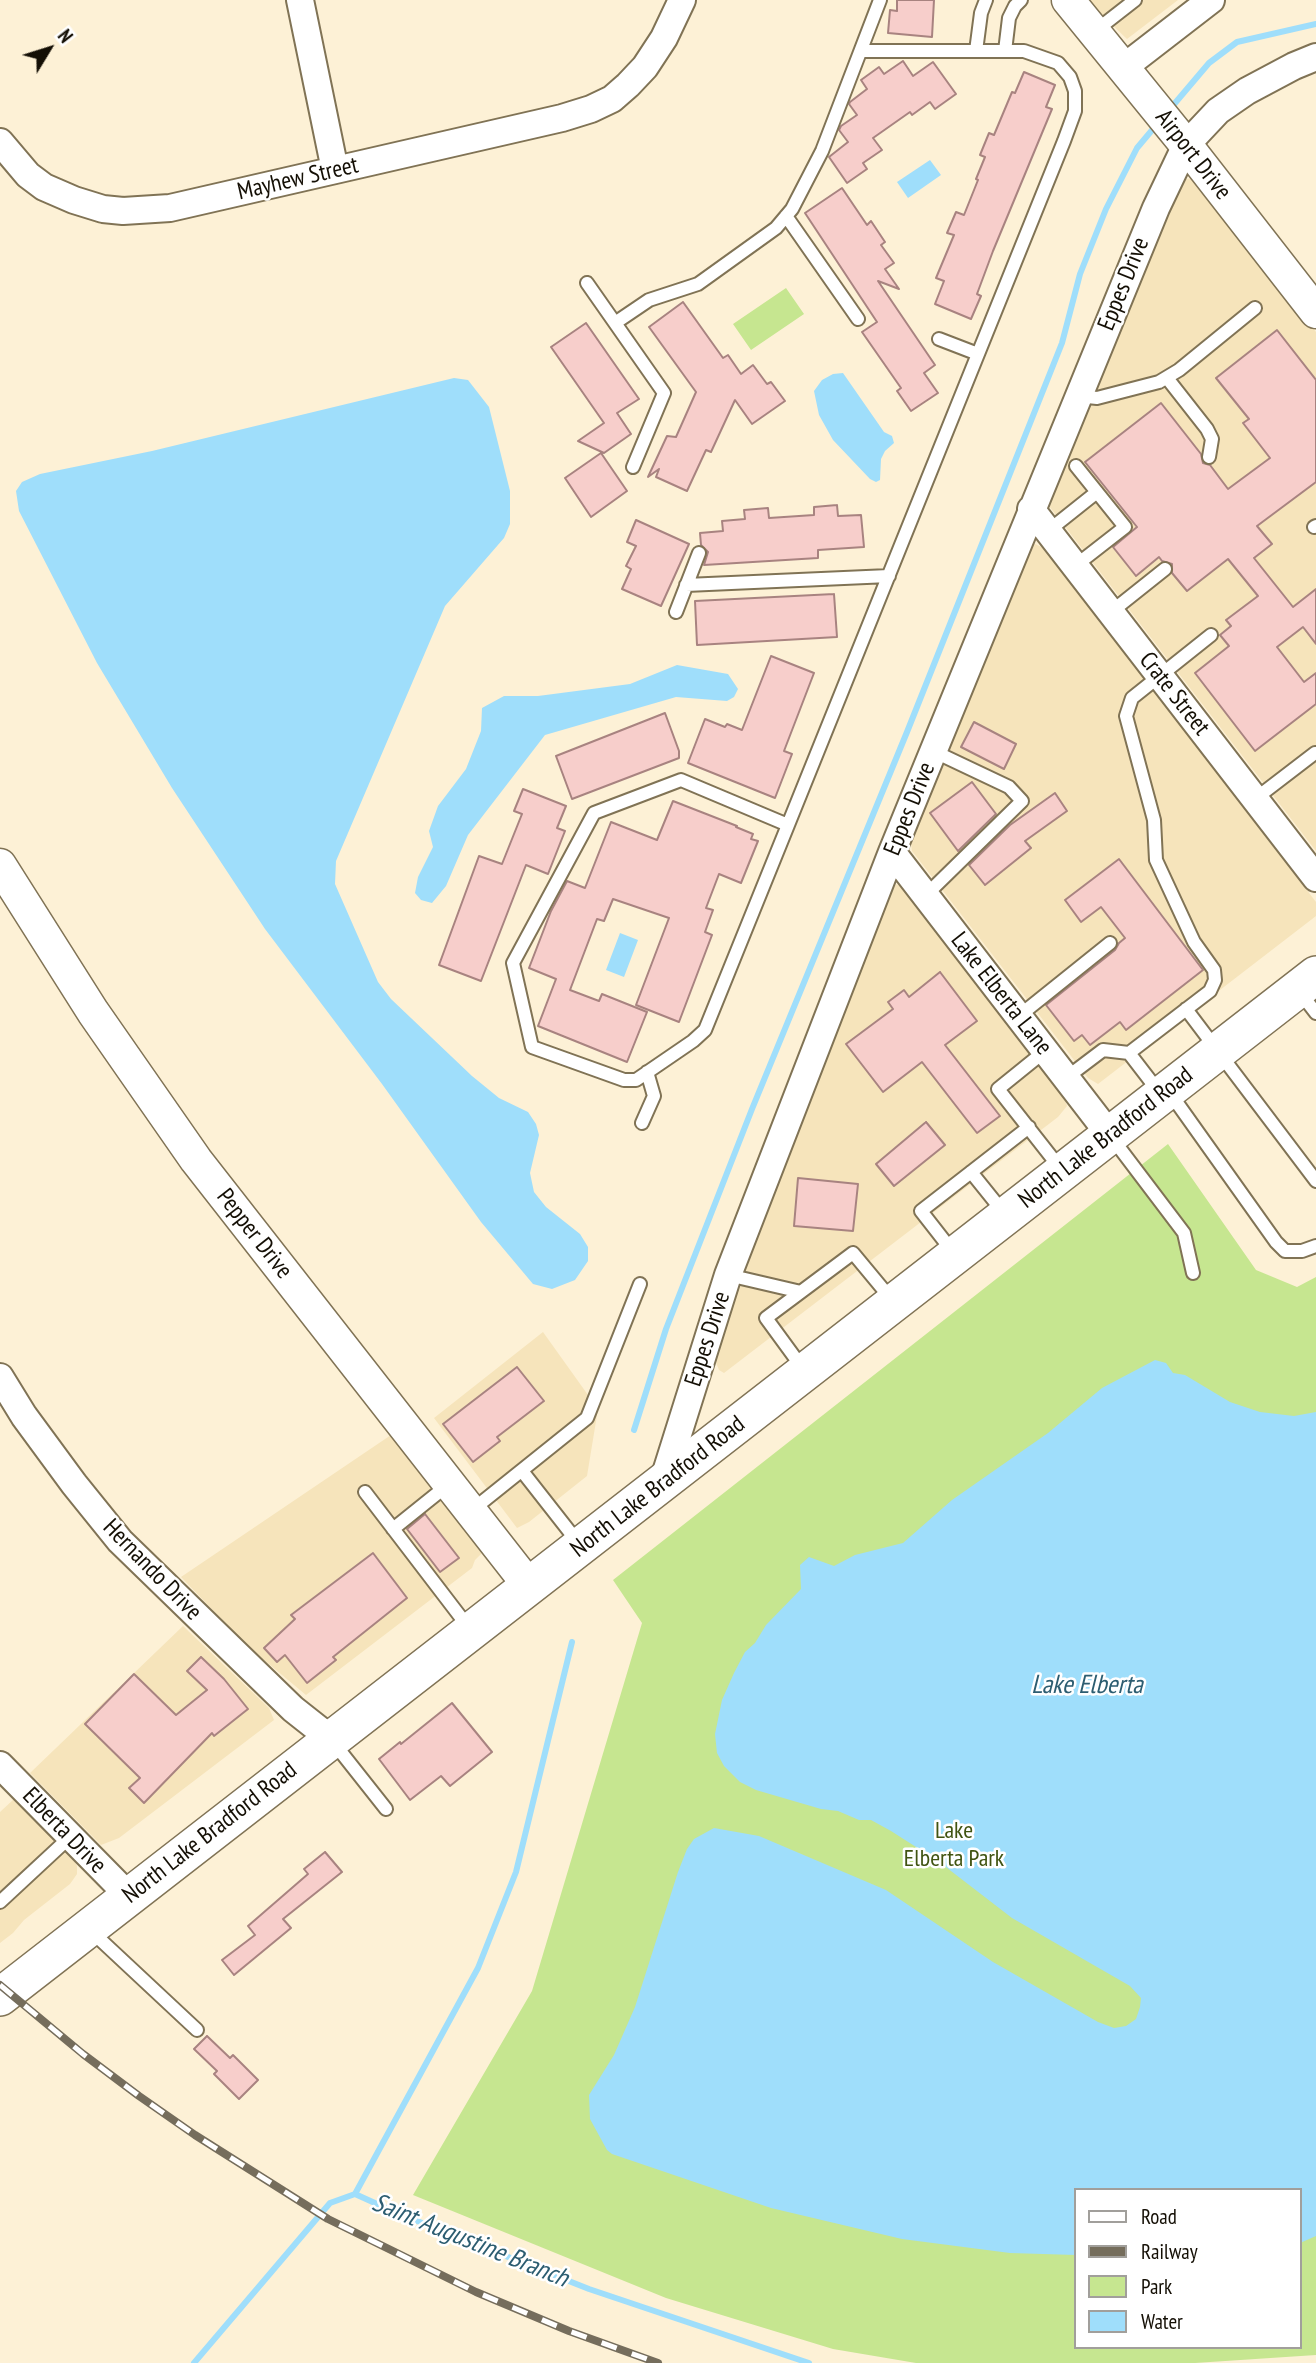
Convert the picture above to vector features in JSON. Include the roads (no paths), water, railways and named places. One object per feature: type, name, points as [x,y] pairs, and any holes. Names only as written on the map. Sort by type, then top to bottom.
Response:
[{"type":"main road","name":"North Lake Bradford Road","points":[[0,1997],[1218,1051],[1310,993]]},
{"type":"street","points":[[300,0],[335,170]]},
{"type":"street","name":"Mayhew Street","points":[[0,142],[28,174],[44,187],[74,200],[103,209],[122,211],[170,208],[562,118],[591,109],[612,99],[645,67],[664,38],[682,0]]},
{"type":"street","name":"Airport Drive","points":[[1068,0],[1180,137],[1316,312]]},
{"type":"street","points":[[1124,68],[1211,0]]},
{"type":"street","name":"Eppes Drive","points":[[662,1485],[728,1275],[892,852],[1156,208],[1180,137],[1247,91],[1316,57]]},
{"type":"street","name":"Crate Street","points":[[1031,509],[1316,878]]},
{"type":"street","name":"Lake Elberta Lane","points":[[892,852],[1110,1135]]},
{"type":"street","name":"Pepper Drive","points":[[0,865],[100,1023],[197,1160],[530,1587]]},
{"type":"street","name":"Hernando Drive","points":[[0,1377],[66,1475],[120,1541],[293,1709],[331,1739]]},
{"type":"street","name":"Elberta Drive","points":[[0,1765],[129,1896]]},
{"type":"lane","points":[[615,323],[649,300],[698,284],[776,228],[792,209],[822,151],[880,0]]},
{"type":"lane","points":[[976,51],[981,13],[986,0]]},
{"type":"lane","points":[[1005,51],[1009,18],[1021,0]]},
{"type":"lane","points":[[1094,32],[1135,0]]},
{"type":"lane","points":[[788,825],[681,780],[594,813],[513,963],[532,1047],[624,1080],[636,1080],[705,1030],[889,576],[1075,111],[1075,91],[1070,77],[1058,63],[1024,51],[862,51]]},
{"type":"lane","points":[[786,216],[858,319]]},
{"type":"lane","points":[[587,283],[664,393],[632,467]]},
{"type":"lane","points":[[1078,396],[1097,398],[1159,382],[1255,308]]},
{"type":"lane","points":[[939,339],[978,354]]},
{"type":"lane","points":[[1167,378],[1207,429],[1212,439],[1209,457]]},
{"type":"lane","points":[[1075,566],[1125,527],[1076,466]]},
{"type":"lane","points":[[1048,531],[1097,492]]},
{"type":"lane","points":[[676,612],[699,553]]},
{"type":"lane","points":[[1111,612],[1164,569]]},
{"type":"lane","points":[[686,585],[889,576]]},
{"type":"lane","points":[[1129,1053],[1210,991],[1215,980],[1214,970],[1194,942],[1156,860],[1154,820],[1126,716],[1132,698],[1211,635]]},
{"type":"lane","points":[[925,896],[1022,801],[1009,787],[933,751]]},
{"type":"lane","points":[[1255,799],[1315,753]]},
{"type":"lane","points":[[1018,1016],[1110,943]]},
{"type":"lane","points":[[1186,1009],[1316,1181]]},
{"type":"lane","points":[[1066,1078],[1103,1050],[1129,1053],[1165,1092],[1276,1242],[1285,1251],[1302,1251],[1316,1246]]},
{"type":"lane","points":[[1045,1051],[998,1089],[1063,1171]]},
{"type":"lane","points":[[642,1124],[654,1096],[647,1072]]},
{"type":"lane","points":[[955,1255],[921,1211],[1029,1128]]},
{"type":"lane","points":[[1110,1135],[1184,1233],[1194,1273]]},
{"type":"lane","points":[[971,1172],[1006,1216]]},
{"type":"lane","points":[[806,1372],[766,1318],[853,1253],[894,1303]]},
{"type":"lane","points":[[728,1275],[801,1292]]},
{"type":"lane","points":[[471,1511],[587,1418],[640,1284]]},
{"type":"lane","points":[[522,1471],[581,1547]]},
{"type":"lane","points":[[393,1529],[450,1484]]},
{"type":"lane","points":[[365,1492],[472,1631]]},
{"type":"lane","points":[[331,1739],[386,1809]]},
{"type":"lane","points":[[0,1902],[70,1837]]},
{"type":"lane","points":[[88,1928],[197,2031]]},
{"type":"water","points":[[930,160],[941,175],[908,198],[897,182]]},
{"type":"water","points":[[843,373],[884,432],[892,436],[894,443],[881,459],[880,480],[876,482],[833,440],[819,415],[814,391],[822,380],[833,374]]},
{"type":"water","points":[[454,378],[468,380],[489,407],[510,491],[510,524],[504,538],[445,606],[336,861],[335,884],[378,982],[391,999],[472,1076],[499,1098],[528,1112],[536,1124],[539,1135],[530,1173],[534,1192],[546,1207],[580,1234],[588,1247],[588,1261],[575,1280],[552,1289],[533,1284],[481,1222],[382,1084],[265,929],[172,788],[97,663],[19,511],[16,491],[22,482],[40,474],[152,451]]},
{"type":"water","points":[[677,665],[728,674],[738,689],[734,697],[727,701],[676,697],[545,735],[468,835],[446,886],[432,903],[421,900],[415,893],[418,877],[433,847],[429,831],[438,806],[466,769],[481,731],[482,708],[504,696],[538,696],[630,684]]},
{"type":"water","points":[[620,933],[638,940],[624,977],[606,970]]},
{"type":"water","name":"Lake Elberta","points":[[1155,1360],[1166,1363],[1173,1373],[1185,1375],[1230,1402],[1260,1412],[1294,1416],[1316,1412],[1316,2236],[1302,2242],[1302,2188],[1074,2188],[1074,2255],[1010,2253],[902,2239],[771,2208],[612,2154],[607,2150],[590,2119],[589,2095],[614,2055],[635,2007],[687,1849],[694,1839],[714,1828],[759,1836],[886,1890],[993,1962],[1098,2022],[1114,2028],[1126,2026],[1136,2019],[1141,1998],[1130,1986],[1012,1918],[938,1861],[891,1831],[871,1820],[859,1820],[838,1811],[821,1809],[756,1790],[740,1782],[724,1766],[717,1753],[715,1734],[722,1700],[745,1652],[755,1643],[766,1625],[801,1589],[800,1565],[809,1557],[834,1566],[855,1555],[903,1543],[952,1500],[1048,1433],[1102,1388]]},
{"type":"waterway","points":[[1170,109],[1209,63],[1237,42],[1316,24]]},
{"type":"waterway","points":[[634,1430],[666,1329],[752,1109],[907,732],[1062,343],[1080,274],[1106,209],[1137,148],[1158,123]]},
{"type":"waterway","points":[[355,2194],[478,1968],[516,1872],[572,1642]]},
{"type":"waterway","name":"Saint Augustine Branch","points":[[194,2363],[330,2203],[355,2194],[589,2289],[809,2363]]},
{"type":"railway","points":[[0,1985],[83,2054],[139,2096],[195,2135],[328,2219],[476,2292],[569,2331],[658,2363]]},
{"type":"park label","name":"Lake Elberta Park","points":[[954,1845]]}]
